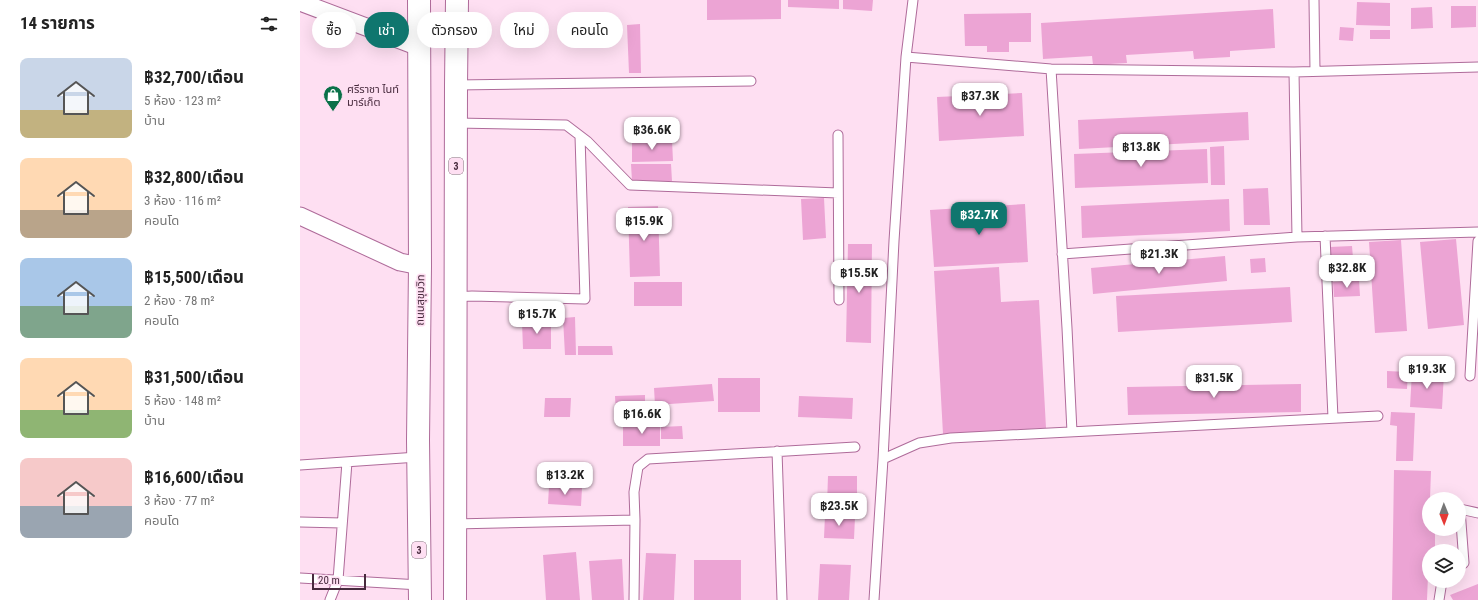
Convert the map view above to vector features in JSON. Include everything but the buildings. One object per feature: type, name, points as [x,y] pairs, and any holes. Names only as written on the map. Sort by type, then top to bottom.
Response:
[{"type":"highway","name":"ถนนสุขุมวิท","points":[[419,0],[419,12]]},
{"type":"highway","name":"3","points":[[455,600],[454,524],[457,0]]},
{"type":"highway","name":"ถนนสุขุมวิท","points":[[417,595],[420,266],[419,48]]},
{"type":"street","points":[[300,2],[417,46]]},
{"type":"street","points":[[300,216],[400,262],[420,266]]},
{"type":"lane","points":[[874,600],[894,241],[906,57],[913,0]]},
{"type":"lane","points":[[1314,0],[1315,71]]},
{"type":"lane","points":[[906,57],[1051,69],[1294,72],[1478,67]]},
{"type":"lane","points":[[1051,69],[1072,432]]},
{"type":"lane","points":[[1294,72],[1297,237]]},
{"type":"lane","points":[[456,85],[751,81]]},
{"type":"lane","points":[[456,123],[566,125],[587,141],[630,185],[838,193]]},
{"type":"lane","points":[[838,135],[839,300]]},
{"type":"lane","points":[[455,297],[472,296],[585,299],[580,136]]},
{"type":"lane","points":[[1062,254],[1297,237],[1478,232]]},
{"type":"lane","points":[[1325,236],[1333,418]]},
{"type":"lane","points":[[1470,376],[1478,241]]},
{"type":"lane","points":[[883,459],[919,443],[951,438],[1378,416]]},
{"type":"lane","points":[[634,600],[636,520],[634,492],[638,467],[648,459],[855,447]]},
{"type":"lane","points":[[777,452],[782,600]]},
{"type":"lane","points":[[300,465],[418,457]]},
{"type":"lane","points":[[330,600],[338,580],[347,462]]},
{"type":"lane","points":[[1463,544],[1460,509],[1478,512]]},
{"type":"lane","points":[[454,524],[636,520]]},
{"type":"lane","points":[[300,522],[342,523]]},
{"type":"lane","points":[[300,578],[338,580],[417,595]]},
{"type":"lane","points":[[1439,600],[1441,588]]},
{"type":"place","name":"ศรีราชา ไนท์ มาร์เก็ต","points":[[333,112]]}]
